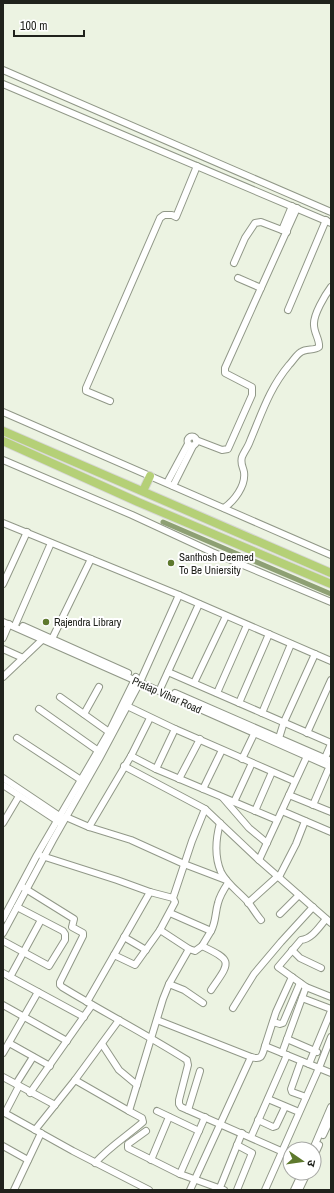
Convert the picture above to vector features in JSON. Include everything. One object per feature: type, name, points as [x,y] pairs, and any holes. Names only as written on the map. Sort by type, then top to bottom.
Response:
[{"type":"main road","points":[[3,430],[331,573]]},
{"type":"main road","points":[[3,440],[138,502],[331,584]]},
{"type":"main road","points":[[143,491],[150,476]]},
{"type":"street","points":[[3,70],[331,212]]},
{"type":"street","points":[[3,84],[328,221],[288,310]]},
{"type":"street","points":[[110,401],[86,391],[86,388],[160,218],[164,215],[176,216],[197,166]]},
{"type":"street","points":[[170,485],[193,443],[222,450],[228,449],[252,395],[252,387],[225,373],[225,368],[261,288],[294,207]]},
{"type":"street","points":[[234,263],[245,238],[255,223],[261,222],[284,231]]},
{"type":"street","points":[[238,278],[261,288]]},
{"type":"street","points":[[224,508],[236,497],[242,484],[244,474],[242,457],[250,442],[272,389],[301,352],[319,347],[314,325],[315,318],[331,287]]},
{"type":"street","points":[[3,412],[331,555]]},
{"type":"street","points":[[3,460],[132,515],[212,552],[331,602]]},
{"type":"street","points":[[3,524],[27,532],[179,595],[331,661]]},
{"type":"street","points":[[3,584],[27,532]]},
{"type":"street","points":[[16,624],[51,543]]},
{"type":"street","points":[[52,639],[92,559]]},
{"type":"street","points":[[3,932],[44,857],[81,780],[138,679],[179,595]]},
{"type":"street","points":[[161,687],[199,604]]},
{"type":"street","points":[[194,683],[226,616]]},
{"type":"street","name":"Pratap Vihar Road","points":[[3,618],[52,639],[254,734],[328,760]]},
{"type":"street","points":[[3,638],[6,623]]},
{"type":"street","name":"Pratap Vihar Road","points":[[6,623],[42,640],[88,657]]},
{"type":"street","points":[[217,693],[247,625]]},
{"type":"street","points":[[238,703],[269,634]]},
{"type":"street","points":[[3,677],[42,640]]},
{"type":"street","points":[[262,713],[291,644]]},
{"type":"street","points":[[3,649],[23,658]]},
{"type":"street","points":[[278,738],[315,654]]},
{"type":"street","points":[[168,672],[331,743],[328,760]]},
{"type":"street","points":[[3,919],[37,855],[62,819],[99,759],[127,706],[138,679]]},
{"type":"street","name":"Pratap Vihar Road","points":[[138,679],[161,687],[278,738],[308,754],[329,768]]},
{"type":"street","points":[[307,733],[331,680]]},
{"type":"street","points":[[84,714],[99,687]]},
{"type":"street","points":[[60,697],[109,732]]},
{"type":"street","points":[[127,706],[175,730],[200,739],[294,782]]},
{"type":"street","points":[[39,709],[98,750]]},
{"type":"street","points":[[89,827],[131,756],[150,718]]},
{"type":"street","points":[[156,769],[175,730]]},
{"type":"street","points":[[242,759],[254,734]]},
{"type":"street","points":[[17,738],[81,780]]},
{"type":"street","points":[[179,779],[200,739]]},
{"type":"street","points":[[203,789],[222,750]]},
{"type":"street","points":[[259,860],[308,754]]},
{"type":"street","points":[[131,756],[156,769],[277,820]]},
{"type":"street","points":[[234,802],[252,763]]},
{"type":"street","points":[[124,766],[205,809],[259,860],[328,921],[306,940],[301,940],[278,967]]},
{"type":"street","points":[[313,805],[329,768]]},
{"type":"street","points":[[255,811],[272,772]]},
{"type":"street","points":[[3,778],[62,819]]},
{"type":"street","points":[[3,785],[19,796],[62,819],[131,840],[184,864],[227,881]]},
{"type":"street","points":[[289,795],[331,812]]},
{"type":"street","points":[[3,823],[19,796]]},
{"type":"street","points":[[222,797],[249,828],[266,843]]},
{"type":"street","points":[[114,955],[135,965],[160,930],[175,902],[173,898],[205,809]]},
{"type":"street","points":[[282,811],[331,832]]},
{"type":"street","points":[[248,903],[278,877],[296,844],[305,821]]},
{"type":"street","points":[[220,823],[216,839],[216,847],[221,872],[261,920]]},
{"type":"street","points":[[37,855],[150,892],[173,898]]},
{"type":"street","points":[[160,930],[189,949],[195,951],[202,946],[215,925],[218,902],[227,881]]},
{"type":"street","points":[[21,886],[74,919],[72,927],[83,933],[83,936],[63,974],[60,985],[89,1004],[151,1038],[188,1062],[179,1104],[181,1107],[282,1152],[265,1190]]},
{"type":"street","points":[[30,1093],[84,1017],[114,955],[150,892]]},
{"type":"street","points":[[280,914],[298,895]]},
{"type":"street","points":[[3,941],[49,966],[65,940],[65,934],[62,931],[17,907]]},
{"type":"street","points":[[233,1008],[254,974],[313,907]]},
{"type":"street","points":[[170,913],[211,931]]},
{"type":"street","points":[[10,977],[41,920]]},
{"type":"street","points":[[291,931],[301,940]]},
{"type":"street","points":[[124,937],[146,950]]},
{"type":"street","points":[[202,946],[220,954],[226,963],[223,972],[211,990]]},
{"type":"street","points":[[130,1111],[151,1038],[169,984],[189,949]]},
{"type":"street","points":[[292,950],[300,958],[321,968]]},
{"type":"street","points":[[267,959],[306,987],[331,997]]},
{"type":"street","points":[[3,973],[84,1017]]},
{"type":"street","points":[[157,1020],[251,1057],[260,1058],[281,1000],[292,977]]},
{"type":"street","points":[[273,1022],[280,1024],[283,1023],[300,983]]},
{"type":"street","points":[[169,984],[184,990],[203,1003]]},
{"type":"street","points":[[251,1137],[268,1099],[284,1054],[287,1039],[306,987]]},
{"type":"street","points":[[3,1053],[38,992]]},
{"type":"street","points":[[302,998],[331,1010],[309,1064]]},
{"type":"street","points":[[3,1005],[67,1041]]},
{"type":"street","points":[[14,1190],[28,1160],[38,1132],[55,1106],[119,1020]]},
{"type":"street","points":[[287,1141],[319,1068],[331,1036]]},
{"type":"street","points":[[287,1039],[324,1055]]},
{"type":"street","points":[[9,1043],[50,1066]]},
{"type":"street","points":[[102,1044],[119,1070],[137,1085]]},
{"type":"street","points":[[265,1046],[331,1073]]},
{"type":"street","points":[[33,1057],[4,1113],[149,1190]]},
{"type":"street","points":[[190,1190],[251,1057]]},
{"type":"street","points":[[301,1061],[291,1091],[306,1097]]},
{"type":"street","points":[[188,1110],[200,1071]]},
{"type":"street","points":[[3,1077],[55,1106]]},
{"type":"street","points":[[75,1080],[142,1118],[142,1122],[129,1134],[105,1151],[95,1162]]},
{"type":"street","points":[[268,1099],[299,1112]]},
{"type":"street","points":[[258,1120],[273,1127],[276,1126],[285,1107]]},
{"type":"street","points":[[316,1141],[331,1107]]},
{"type":"street","points":[[156,1111],[199,1131]]},
{"type":"street","points":[[151,1160],[169,1117]]},
{"type":"street","points":[[180,1174],[205,1117]]},
{"type":"street","points":[[321,1141],[331,1118]]},
{"type":"street","points":[[146,1132],[128,1144],[127,1147],[180,1174],[221,1189],[242,1133]]},
{"type":"street","points":[[237,1145],[252,1153],[237,1190]]},
{"type":"street","points":[[3,1154],[4,1147],[28,1160]]},
{"type":"waterway","points":[[163,522],[331,594]]},
{"type":"place","name":"Santhosh Deemed To Be Uniersity","points":[[171,563]]},
{"type":"place","name":"Rajendra Library","points":[[46,622]]}]
